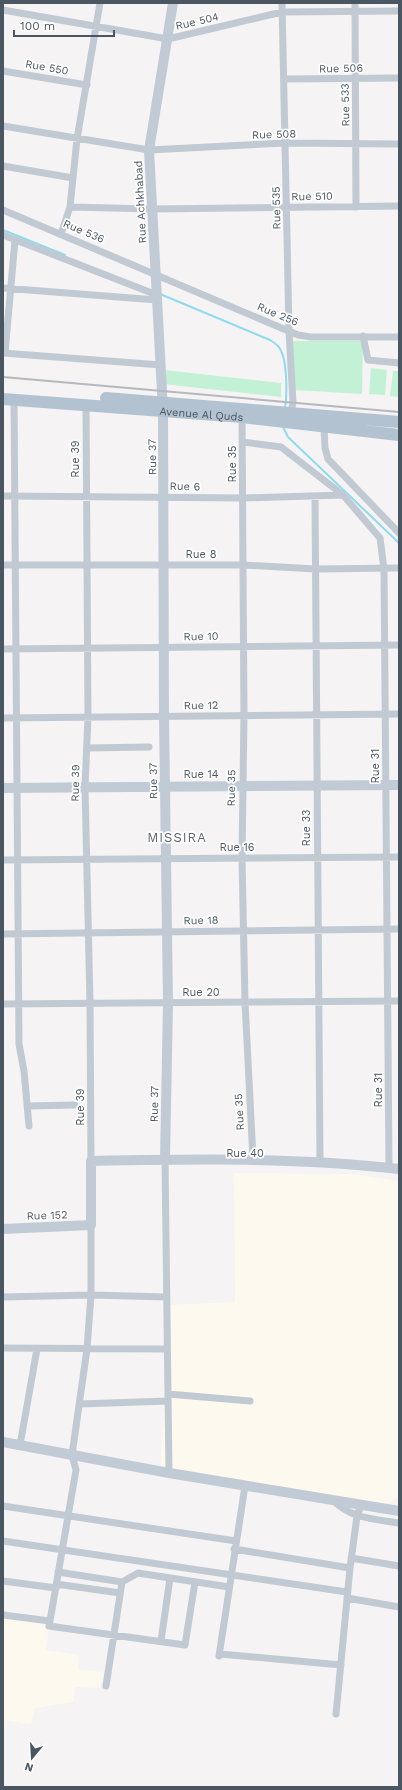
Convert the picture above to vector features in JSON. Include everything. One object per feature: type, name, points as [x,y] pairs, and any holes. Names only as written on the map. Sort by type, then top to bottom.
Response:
[{"type":"main road","name":"Avenue Al Quds","points":[[3,391],[163,406],[399,422]]},
{"type":"main road","name":"Avenue Al Quds","points":[[9,399],[86,405],[163,406],[242,417],[284,415],[324,426],[399,435]]},
{"type":"street","points":[[61,234],[70,207],[77,139],[100,3]]},
{"type":"street","name":"Rue Achkhabad","points":[[163,406],[149,150],[173,3]]},
{"type":"street","name":"Rue 535","points":[[282,3],[289,331],[293,402],[284,415]]},
{"type":"street","name":"Rue 533","points":[[355,3],[356,207]]},
{"type":"street","points":[[3,10],[168,39]]},
{"type":"street","name":"Rue 504","points":[[168,39],[282,12],[399,11]]},
{"type":"street","name":"Rue 550","points":[[3,71],[87,85]]},
{"type":"street","name":"Rue 506","points":[[284,79],[399,78]]},
{"type":"street","name":"Rue 508","points":[[3,126],[149,150],[285,144],[399,144]]},
{"type":"street","points":[[3,166],[73,178]]},
{"type":"street","name":"Rue 510","points":[[70,207],[152,209],[399,206]]},
{"type":"street","name":"Rue 536","points":[[3,210],[156,274]]},
{"type":"street","points":[[3,235],[157,298]]},
{"type":"street","points":[[15,240],[4,353],[161,365]]},
{"type":"street","name":"Rue 256","points":[[156,274],[289,331],[311,337],[399,337]]},
{"type":"street","points":[[3,288],[157,298]]},
{"type":"street","points":[[363,336],[368,360],[399,364]]},
{"type":"street","points":[[9,399],[15,496],[19,1044],[24,1071],[29,1126]]},
{"type":"street","name":"Rue 39","points":[[86,405],[88,718],[85,787],[90,1003],[91,1164]]},
{"type":"street","name":"Rue 37","points":[[163,406],[163,647],[168,1003],[165,1163]]},
{"type":"street","name":"Rue 35","points":[[242,417],[244,716],[242,786],[243,931],[253,1159]]},
{"type":"street","points":[[324,426],[325,448],[328,459],[399,533]]},
{"type":"street","name":"Rue 31","points":[[243,442],[281,447],[343,495],[380,538],[384,569],[388,1001],[394,1168]]},
{"type":"street","name":"Rue 6","points":[[3,496],[164,496],[242,498],[343,495]]},
{"type":"street","name":"Rue 33","points":[[315,496],[320,1161]]},
{"type":"street","name":"Rue 8","points":[[3,565],[243,565],[315,569],[399,568]]},
{"type":"street","name":"Rue 10","points":[[3,649],[399,645]]},
{"type":"street","name":"Rue 12","points":[[3,718],[399,714]]},
{"type":"street","points":[[87,748],[149,747]]},
{"type":"street","name":"Rue 14","points":[[3,788],[399,785]]},
{"type":"street","name":"Rue 16","points":[[3,860],[399,857]]},
{"type":"street","name":"Rue 18","points":[[3,934],[399,929]]},
{"type":"street","name":"Rue 20","points":[[3,1004],[399,1001]]},
{"type":"street","points":[[26,1106],[75,1105]]},
{"type":"street","name":"Rue 40","points":[[165,1163],[253,1159],[320,1161],[394,1168]]},
{"type":"street","points":[[165,1163],[169,1473]]},
{"type":"street","points":[[91,1164],[91,1295],[87,1349],[72,1455],[76,1470],[50,1626],[186,1645],[195,1582]]},
{"type":"street","name":"Rue 40","points":[[91,1164],[253,1164],[320,1167],[399,1175]]},
{"type":"street","name":"Rue 152","points":[[3,1229],[91,1225]]},
{"type":"street","points":[[3,1297],[91,1295],[167,1297]]},
{"type":"street","points":[[3,1348],[167,1349]]},
{"type":"street","points":[[20,1445],[36,1349]]},
{"type":"street","points":[[80,1404],[168,1398],[250,1401]]},
{"type":"street","points":[[3,1442],[245,1486],[361,1505],[397,1509]]},
{"type":"street","points":[[245,1486],[230,1575],[220,1655],[341,1665]]},
{"type":"street","points":[[333,1500],[340,1507],[358,1516],[399,1523]]},
{"type":"street","points":[[336,1714],[351,1558],[361,1505]]},
{"type":"street","points":[[3,1506],[236,1541]]},
{"type":"street","points":[[3,1541],[230,1575],[347,1595],[399,1607]]},
{"type":"street","points":[[234,1549],[350,1568]]},
{"type":"street","points":[[351,1558],[399,1566]]},
{"type":"street","points":[[58,1572],[122,1582],[138,1573],[229,1587]]},
{"type":"street","points":[[160,1641],[170,1578]]},
{"type":"street","points":[[3,1581],[120,1593]]},
{"type":"street","points":[[106,1686],[122,1582]]},
{"type":"street","points":[[3,1615],[50,1621]]},
{"type":"shaded area","points":[[234,1173],[353,1174],[399,1181],[399,1496],[387,1504],[161,1466],[167,1342],[167,1305],[235,1302]]},
{"type":"shaded area","points":[[3,1615],[50,1621],[46,1650],[78,1655],[78,1669],[104,1672],[100,1688],[75,1687],[74,1702],[35,1708],[31,1724],[3,1720]]},
{"type":"green space","points":[[292,341],[363,341],[362,394],[294,390]]},
{"type":"green space","points":[[371,368],[387,370],[385,395],[369,394]]},
{"type":"green space","points":[[164,370],[281,383],[281,397],[163,384]]},
{"type":"green space","points":[[393,371],[399,371],[399,397],[390,396]]},
{"type":"waterway","points":[[3,230],[65,255]]},
{"type":"waterway","points":[[160,294],[270,340],[277,345],[284,359],[286,386],[285,409]]},
{"type":"waterway","points":[[283,427],[288,437],[399,543]]},
{"type":"railway","points":[[3,377],[399,412]]},
{"type":"district","name":"MISSIRA","points":[[177,837]]}]
